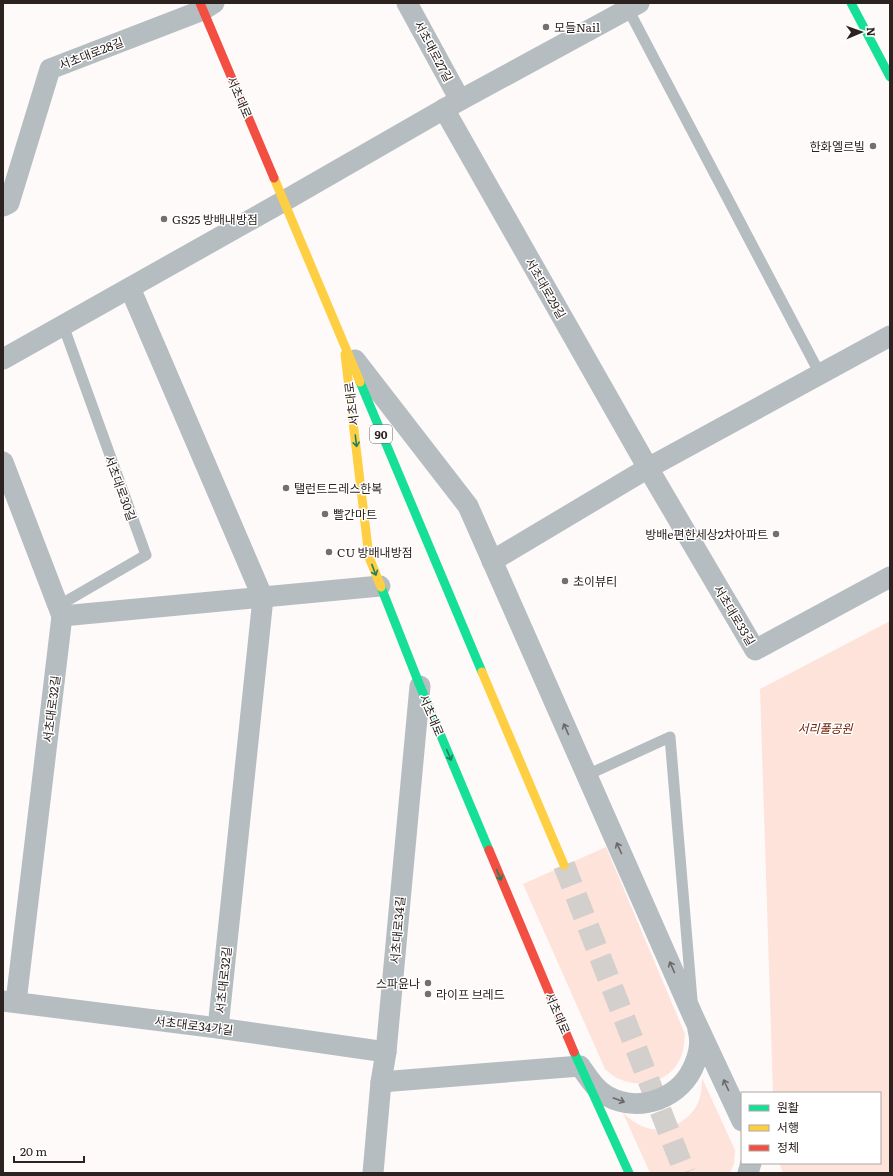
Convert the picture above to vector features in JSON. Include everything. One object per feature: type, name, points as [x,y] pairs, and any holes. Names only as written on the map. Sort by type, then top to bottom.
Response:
[{"type":"street","name":"서초대로27길","points":[[408,3],[452,104]]},
{"type":"street","points":[[851,3],[890,77]]},
{"type":"street","name":"서초대로","points":[[206,5],[284,201],[564,865]]},
{"type":"street","name":"서초대로28길","points":[[3,206],[9,202],[50,69],[206,5]]},
{"type":"street","points":[[3,359],[284,201],[452,104],[634,6]]},
{"type":"street","name":"서초대로29길","points":[[452,104],[648,468]]},
{"type":"street","points":[[130,288],[263,598]]},
{"type":"street","points":[[492,561],[648,468],[890,336]]},
{"type":"street","name":"서초대로","points":[[345,347],[468,506],[694,1016],[741,1118]]},
{"type":"street","name":"서초대로","points":[[345,347],[369,557],[420,686],[580,1066],[630,1173]]},
{"type":"street","points":[[3,462],[60,611],[263,598],[380,586]]},
{"type":"street","name":"서초대로33길","points":[[648,468],[755,650],[890,577]]},
{"type":"street","name":"서초대로32길","points":[[218,1028],[263,598]]},
{"type":"street","name":"서초대로32길","points":[[9,1001],[60,611]]},
{"type":"street","name":"서초대로34길","points":[[373,1173],[381,1082],[386,1052],[420,686]]},
{"type":"street","name":"서초대로34가길","points":[[9,1001],[218,1028],[386,1052]]},
{"type":"street","name":"서초대로","points":[[580,1066],[591,1083],[606,1096],[624,1103],[644,1104],[663,1099],[679,1088],[692,1072],[698,1054],[699,1035],[694,1016]]},
{"type":"street","points":[[381,1082],[580,1066]]},
{"type":"lane","points":[[634,6],[820,374]]},
{"type":"lane","name":"서초대로30길","points":[[60,611],[146,556],[64,325]]},
{"type":"lane","name":"서초대로","points":[[587,775],[670,737],[694,1016]]},
{"type":"green space","name":"서리풀공원","points":[[890,621],[890,1173],[783,1173],[779,1164],[881,1164],[881,1092],[773,1092],[760,689]]},
{"type":"green space","points":[[606,847],[685,1034],[684,1048],[679,1061],[668,1074],[652,1082],[634,1083],[625,1081],[616,1077],[605,1069],[523,884]]},
{"type":"green space","points":[[702,1078],[735,1150],[734,1164],[730,1173],[650,1173],[623,1113],[637,1124],[647,1128],[661,1129],[675,1125],[688,1116],[697,1105],[701,1092]]},
{"type":"tunnel","points":[[564,865],[685,1173]]},
{"type":"traffic: fast","points":[[851,3],[890,77]]},
{"type":"traffic: fast","points":[[360,382],[482,672]]},
{"type":"traffic: fast","points":[[381,587],[420,686],[489,850]]},
{"type":"traffic: fast","points":[[574,1052],[629,1173]]},
{"type":"traffic: slow","points":[[274,178],[360,382]]},
{"type":"traffic: slow","points":[[345,354],[369,557],[381,587]]},
{"type":"traffic: slow","points":[[482,672],[564,865]]},
{"type":"traffic: jam","points":[[200,3],[274,178]]},
{"type":"traffic: jam","points":[[489,850],[574,1052]]},
{"type":"place","name":"모들Nail","points":[[546,27]]},
{"type":"place","name":"한화엘르빌","points":[[873,146]]},
{"type":"place","name":"GS25 방배내방점","points":[[164,219]]},
{"type":"place","name":"탤런트드레스한복","points":[[286,488]]},
{"type":"place","name":"빨간마트","points":[[325,514]]},
{"type":"place","name":"방배e편한세상2차아파트","points":[[776,534]]},
{"type":"place","name":"CU 방배내방점","points":[[329,552]]},
{"type":"place","name":"초이뷰티","points":[[565,581]]},
{"type":"place","name":"스파윤나","points":[[428,983]]},
{"type":"place","name":"라이프 브레드","points":[[428,994]]}]
